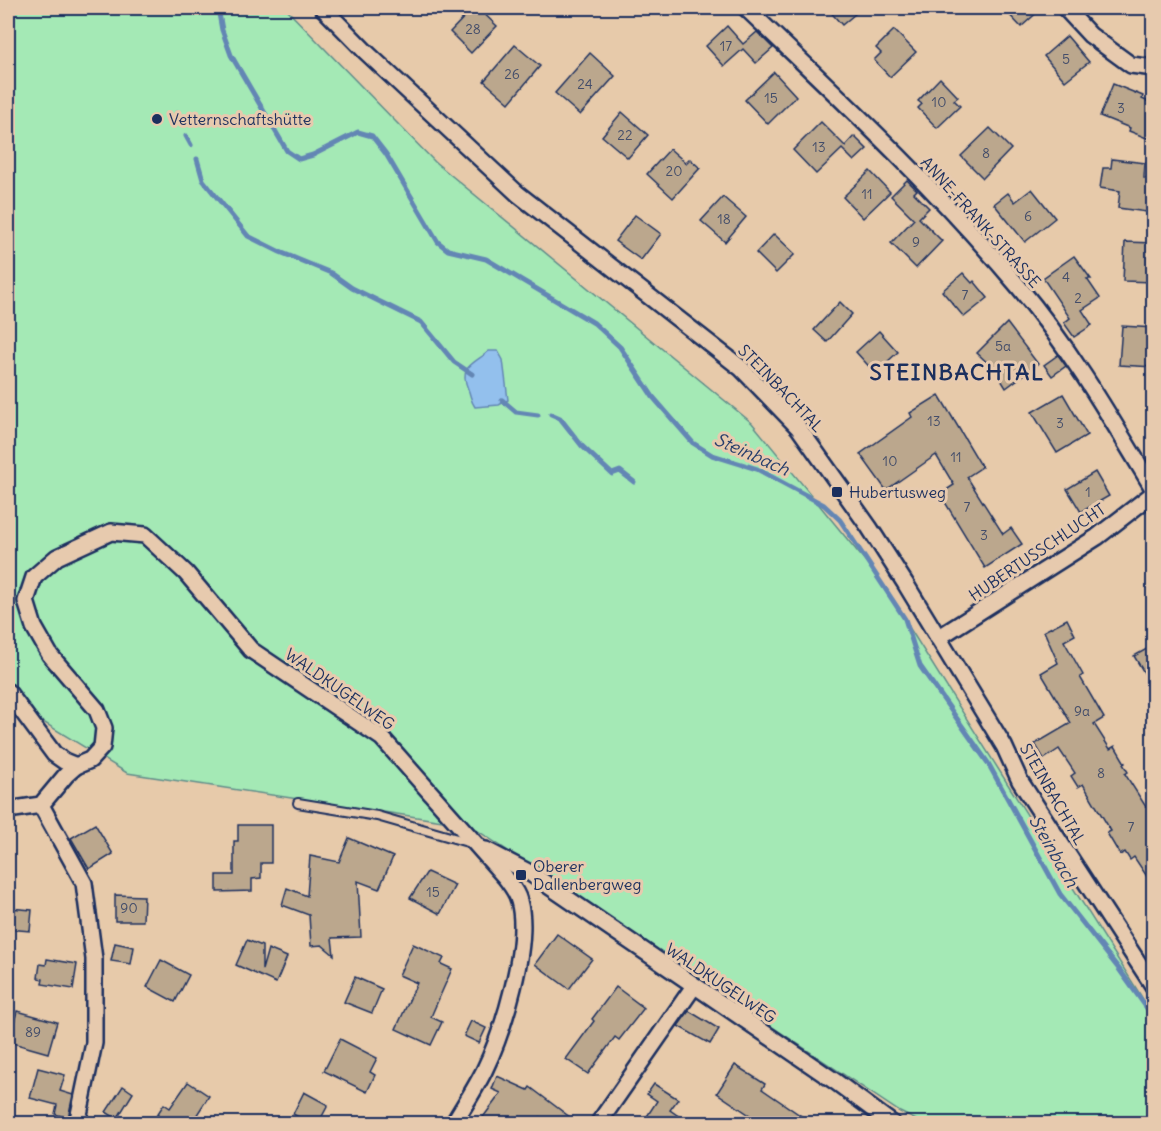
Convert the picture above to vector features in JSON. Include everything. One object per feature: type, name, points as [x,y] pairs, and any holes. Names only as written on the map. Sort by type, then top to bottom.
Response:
[{"type":"street","name":"STEINBACHTAL","points":[[322,8],[518,194],[741,368],[798,427],[869,527],[1004,746],[1020,781],[1154,987]]},
{"type":"street","name":"ANNE-FRANK-STRASSE","points":[[746,8],[932,192],[1019,287],[1086,378],[1154,491]]},
{"type":"street","points":[[1065,8],[1089,35],[1131,65],[1154,68]]},
{"type":"street","name":"HUBERTUSSCHLUCHT","points":[[938,638],[1096,537],[1154,491]]},
{"type":"street","name":"WALDKUGELWEG","points":[[41,805],[66,775],[76,766],[90,760],[102,747],[104,728],[97,710],[50,655],[34,627],[27,601],[34,578],[57,557],[111,532],[145,535],[186,573],[251,650],[382,738],[475,844],[530,873],[837,1082],[893,1124]]},
{"type":"street","points":[[8,692],[54,754],[64,762],[76,766]]},
{"type":"street","points":[[8,810],[41,805],[84,884],[94,959],[94,1043],[77,1124]]},
{"type":"street","points":[[453,1124],[484,1071],[507,1011],[518,962],[523,918],[519,898],[505,877],[475,844]]},
{"type":"street","points":[[598,1124],[694,986]]},
{"type":"lane","points":[[298,803],[377,816],[475,844]]},
{"type":"green space","points":[[8,8],[285,8],[435,162],[752,423],[875,573],[1153,1015],[1153,1123],[922,1123],[900,1112],[469,825],[127,773],[25,711],[8,681]]},
{"type":"water","points":[[489,351],[498,351],[503,360],[508,400],[499,405],[475,407],[465,381],[466,370]]},
{"type":"building","points":[[473,8],[478,8],[497,26],[471,53],[450,32]]},
{"type":"building","points":[[827,8],[862,8],[842,25]]},
{"type":"building","points":[[1003,8],[1042,8],[1021,27]]},
{"type":"building","points":[[727,26],[743,44],[757,32],[773,48],[756,63],[743,49],[724,66],[706,46]]},
{"type":"building","points":[[894,30],[916,52],[890,77],[874,60],[881,53],[876,48]]},
{"type":"building","points":[[1067,36],[1089,62],[1065,81],[1044,56]]},
{"type":"building","points":[[515,45],[540,66],[509,103],[484,81]]},
{"type":"building","points":[[590,53],[615,76],[580,115],[555,93]]},
{"type":"building","points":[[774,72],[796,96],[768,124],[745,100]]},
{"type":"building","points":[[940,78],[958,97],[954,100],[960,106],[937,128],[918,108],[922,104],[918,101]]},
{"type":"building","points":[[1113,84],[1143,96],[1142,99],[1154,104],[1154,141],[1100,116]]},
{"type":"building","points":[[622,112],[648,135],[628,158],[602,136]]},
{"type":"building","points":[[821,122],[845,146],[854,136],[867,149],[854,161],[842,149],[816,174],[793,150]]},
{"type":"building","points":[[990,128],[1011,149],[983,178],[961,156]]},
{"type":"building","points":[[670,149],[686,163],[690,159],[700,168],[673,198],[647,174]]},
{"type":"building","points":[[1112,159],[1145,163],[1144,178],[1154,179],[1154,213],[1118,208],[1120,191],[1100,188],[1103,168],[1111,168]]},
{"type":"building","points":[[870,171],[890,192],[863,218],[843,197]]},
{"type":"building","points":[[907,180],[917,190],[914,193],[929,208],[919,218],[942,241],[916,268],[891,243],[914,219],[891,196]]},
{"type":"building","points":[[1032,189],[1055,218],[1025,242],[994,204],[1008,193],[1015,202]]},
{"type":"building","points":[[723,197],[746,217],[725,242],[701,221]]},
{"type":"building","points":[[635,215],[661,234],[641,260],[615,241]]},
{"type":"building","points":[[774,234],[795,254],[776,273],[756,253]]},
{"type":"building","points":[[1125,242],[1154,243],[1154,282],[1123,281]]},
{"type":"building","points":[[1074,256],[1091,279],[1087,279],[1100,298],[1082,310],[1092,325],[1074,337],[1064,323],[1070,318],[1043,278]]},
{"type":"building","points":[[963,273],[972,283],[974,281],[988,298],[964,317],[942,291]]},
{"type":"building","points":[[840,302],[852,314],[827,342],[814,330]]},
{"type":"building","points":[[1007,323],[1038,364],[1006,388],[995,370],[977,353]]},
{"type":"building","points":[[1122,326],[1154,328],[1154,367],[1119,365]]},
{"type":"building","points":[[879,331],[898,352],[875,373],[856,352]]},
{"type":"building","points":[[1058,355],[1066,366],[1052,376],[1044,365]]},
{"type":"building","points":[[1063,394],[1087,435],[1057,453],[1032,412]]},
{"type":"building","points":[[939,395],[982,467],[967,477],[1003,534],[1011,528],[1022,544],[985,568],[940,494],[954,485],[936,455],[886,490],[860,454],[912,417],[910,413]]},
{"type":"building","points":[[1095,472],[1109,496],[1081,512],[1067,489]]},
{"type":"building","points":[[1067,619],[1075,635],[1064,641],[1083,675],[1080,677],[1104,718],[1094,724],[1110,749],[1115,746],[1125,763],[1123,764],[1128,772],[1125,774],[1146,807],[1154,802],[1154,887],[1134,857],[1130,860],[1125,852],[1120,855],[1107,833],[1111,831],[1083,784],[1078,787],[1071,776],[1075,773],[1059,749],[1044,759],[1035,744],[1071,723],[1041,673],[1058,663],[1044,631]]},
{"type":"building","points":[[1154,645],[1154,689],[1134,656]]},
{"type":"building","points":[[95,824],[113,854],[89,869],[71,838]]},
{"type":"building","points":[[238,825],[271,825],[271,863],[261,863],[261,878],[252,879],[252,891],[217,892],[217,875],[234,875],[234,841],[238,841]]},
{"type":"building","points":[[349,838],[393,857],[379,889],[358,881],[361,937],[332,938],[334,955],[322,945],[311,946],[309,915],[282,905],[287,888],[307,896],[310,856],[339,862]]},
{"type":"building","points":[[427,872],[455,885],[440,914],[410,898]]},
{"type":"building","points":[[115,895],[144,896],[143,921],[115,921]]},
{"type":"building","points":[[9,908],[32,910],[30,931],[8,929]]},
{"type":"building","points":[[557,934],[592,959],[569,989],[535,964]]},
{"type":"building","points":[[247,940],[262,946],[262,970],[268,949],[287,957],[276,983],[236,965]]},
{"type":"building","points":[[115,943],[134,947],[131,964],[111,961]]},
{"type":"building","points":[[413,944],[444,958],[441,964],[452,969],[431,1017],[442,1022],[431,1045],[396,1029],[417,983],[399,975]]},
{"type":"building","points":[[47,959],[77,964],[73,989],[42,984],[43,979],[38,978],[40,964],[46,965]]},
{"type":"building","points":[[161,960],[189,975],[175,1002],[147,987]]},
{"type":"building","points":[[355,977],[382,989],[372,1013],[344,1002]]},
{"type":"building","points":[[616,987],[644,1008],[619,1040],[615,1037],[588,1074],[566,1059]]},
{"type":"building","points":[[17,1011],[57,1022],[48,1053],[9,1042]]},
{"type":"building","points":[[689,1011],[719,1029],[710,1044],[678,1026]]},
{"type":"building","points":[[471,1021],[486,1028],[479,1043],[464,1036]]},
{"type":"building","points":[[340,1039],[377,1058],[370,1072],[375,1075],[367,1092],[324,1071]]},
{"type":"building","points":[[735,1065],[765,1084],[762,1089],[813,1124],[763,1124],[717,1093]]},
{"type":"building","points":[[38,1068],[65,1075],[60,1091],[73,1095],[68,1118],[55,1114],[57,1105],[30,1098]]},
{"type":"building","points":[[497,1076],[528,1090],[530,1087],[579,1124],[549,1124],[540,1117],[535,1124],[478,1124],[501,1093],[492,1089]]},
{"type":"building","points":[[188,1082],[209,1096],[191,1124],[151,1124],[164,1104],[170,1108]]},
{"type":"building","points":[[654,1084],[678,1099],[670,1110],[690,1124],[642,1124],[657,1101],[647,1094]]},
{"type":"building","points":[[123,1086],[133,1093],[117,1119],[106,1112]]},
{"type":"building","points":[[304,1092],[328,1105],[318,1124],[311,1124],[293,1114]]},
{"type":"waterway","name":"Steinbach","points":[[218,8],[222,30],[231,55],[287,151],[299,159],[313,155],[358,132],[372,136],[386,154],[438,242],[448,250],[486,259],[594,323],[620,347],[653,397],[693,443],[712,455],[757,469],[824,505],[840,520],[905,619],[920,666],[988,763],[1060,894],[1154,1018]]},
{"type":"waterway","points":[[177,113],[182,124]]},
{"type":"waterway","points":[[186,136],[191,145]]},
{"type":"waterway","points":[[197,159],[203,180],[248,236],[331,273],[352,288],[421,322],[454,362],[472,374]]},
{"type":"waterway","points":[[502,400],[516,412],[538,415]]},
{"type":"waterway","points":[[551,414],[560,418],[582,446],[612,474],[620,471],[634,482]]},
{"type":"place","name":"Vetternschaftshütte","points":[[157,119]]},
{"type":"place","name":"Hubertusweg","points":[[837,492]]},
{"type":"place","name":"Oberer Dallenbergweg","points":[[521,875]]},
{"type":"district","name":"STEINBACHTAL","points":[[957,372]]}]
